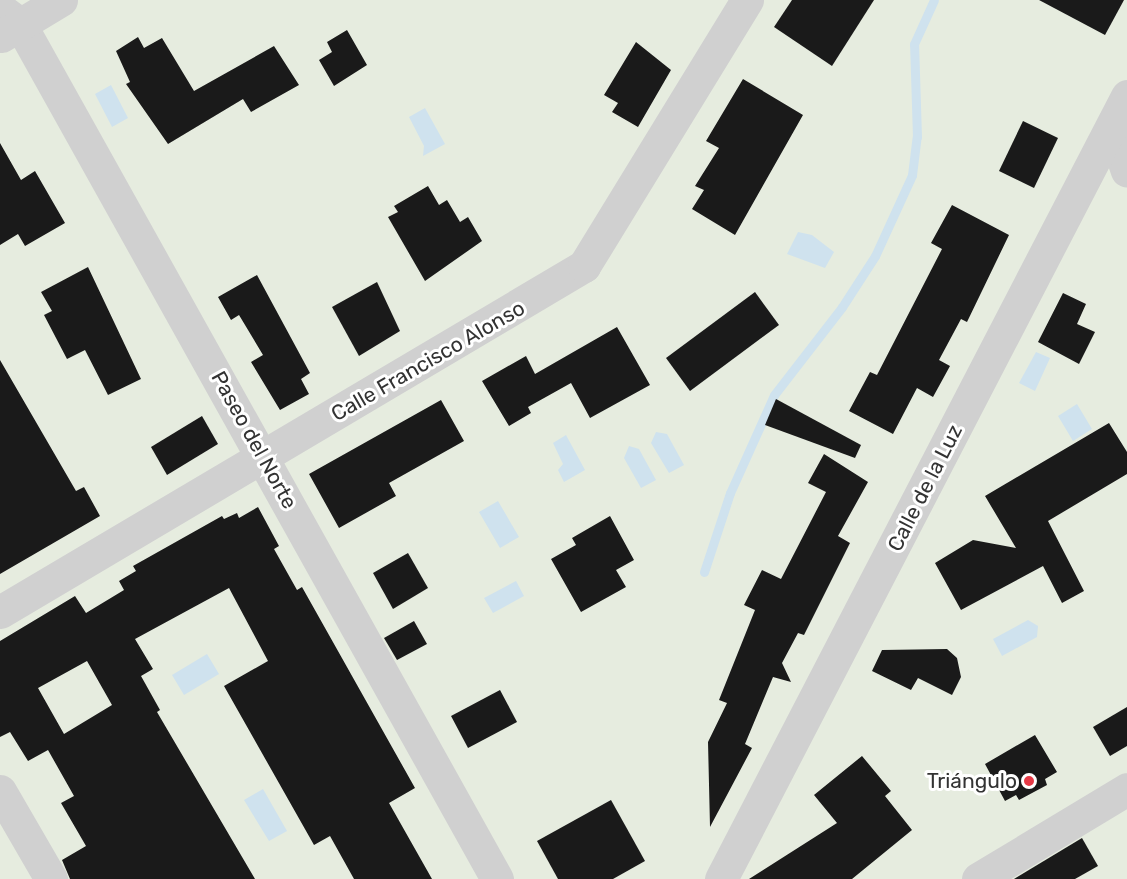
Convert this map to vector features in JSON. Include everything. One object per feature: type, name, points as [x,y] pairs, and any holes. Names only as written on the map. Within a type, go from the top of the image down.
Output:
[{"type":"street","points":[[7,23],[61,0]]},
{"type":"street","name":"Calle Francisco Alonso","points":[[0,612],[584,266],[747,0]]},
{"type":"street","name":"Paseo del Norte","points":[[7,23],[264,457],[497,879]]},
{"type":"street","name":"Calle de la Luz","points":[[721,879],[1113,127],[1127,96]]},
{"type":"street","points":[[1113,127],[1127,171]]},
{"type":"street","points":[[978,879],[1127,789]]},
{"type":"street","points":[[0,791],[51,879]]},
{"type":"shaded area","points":[[0,0],[1127,0],[1127,879],[0,879]]},
{"type":"water","points":[[111,85],[128,118],[112,127],[95,94]]},
{"type":"water","points":[[425,108],[445,144],[423,156],[424,146],[409,117]]},
{"type":"water","points":[[798,232],[812,235],[834,252],[825,268],[787,254]]},
{"type":"water","points":[[1036,352],[1050,358],[1035,391],[1019,383]]},
{"type":"water","points":[[1077,404],[1092,429],[1073,441],[1058,416]]},
{"type":"water","points":[[656,432],[667,434],[684,465],[669,473],[651,443]]},
{"type":"water","points":[[566,435],[585,470],[564,482],[558,470],[563,464],[553,443]]},
{"type":"water","points":[[629,446],[639,449],[656,480],[641,488],[624,458]]},
{"type":"water","points":[[498,501],[519,537],[500,548],[479,512]]},
{"type":"water","points":[[516,581],[524,596],[493,613],[484,598]]},
{"type":"water","points":[[1028,620],[1038,626],[1037,637],[1002,656],[993,639]]},
{"type":"water","points":[[207,654],[219,674],[184,695],[172,675]]},
{"type":"water","points":[[263,789],[287,831],[269,841],[244,800]]},
{"type":"building","points":[[792,0],[874,0],[832,66],[774,27]]},
{"type":"building","points":[[1039,0],[1124,0],[1105,35]]},
{"type":"building","points":[[347,30],[367,65],[334,86],[319,60],[332,52],[327,42]]},
{"type":"building","points":[[138,37],[144,48],[162,38],[194,91],[274,46],[299,85],[251,112],[243,99],[168,144],[126,84],[130,82],[116,51]]},
{"type":"building","points":[[636,42],[671,70],[638,127],[612,112],[618,103],[604,95]]},
{"type":"building","points":[[743,79],[803,115],[735,235],[692,209],[704,190],[695,186],[719,148],[706,141]]},
{"type":"building","points":[[1023,121],[1058,138],[1034,188],[999,171]]},
{"type":"building","points":[[0,143],[21,180],[35,171],[65,223],[25,246],[18,234],[0,245]]},
{"type":"building","points":[[428,186],[439,205],[447,200],[460,222],[468,217],[482,241],[425,281],[388,217],[398,212],[394,206]]},
{"type":"building","points":[[952,205],[1009,235],[967,322],[961,319],[939,360],[950,366],[933,397],[917,388],[893,434],[849,411],[870,372],[877,375],[942,249],[931,243]]},
{"type":"building","points":[[88,267],[141,379],[108,395],[85,350],[67,359],[44,315],[52,311],[41,292]]},
{"type":"building","points":[[257,275],[310,373],[301,379],[309,394],[280,410],[251,362],[263,355],[239,315],[231,320],[218,297]]},
{"type":"building","points":[[377,282],[400,331],[359,356],[332,307]]},
{"type":"building","points":[[755,292],[779,325],[690,391],[666,358]]},
{"type":"building","points":[[1063,293],[1086,304],[1077,324],[1095,332],[1079,364],[1038,342]]},
{"type":"building","points":[[617,327],[650,385],[590,418],[571,383],[528,407],[531,413],[509,426],[482,381],[526,356],[535,374]]},
{"type":"building","points":[[0,360],[76,491],[84,487],[100,516],[0,574]]},
{"type":"building","points":[[776,399],[861,445],[855,458],[765,425]]},
{"type":"building","points":[[441,400],[464,441],[389,483],[396,496],[339,528],[309,474]]},
{"type":"building","points":[[202,416],[218,444],[167,475],[151,447]]},
{"type":"building","points":[[1109,423],[1127,452],[1127,474],[1048,521],[1084,591],[1062,603],[1043,566],[961,610],[935,563],[973,540],[1016,548],[985,496]]},
{"type":"building","points":[[824,454],[868,482],[838,536],[850,543],[804,635],[798,633],[782,663],[791,682],[773,677],[745,744],[752,748],[710,827],[708,742],[727,703],[719,700],[755,610],[744,605],[762,570],[781,579],[826,492],[808,483]]},
{"type":"building","points":[[258,507],[279,546],[274,549],[297,590],[302,587],[415,788],[389,803],[432,879],[354,879],[330,836],[314,845],[224,686],[268,661],[229,588],[135,639],[153,669],[141,676],[160,710],[157,712],[255,879],[70,879],[62,860],[86,846],[61,803],[74,796],[48,750],[28,761],[10,732],[0,737],[0,641],[75,596],[86,613],[124,590],[119,581],[136,571],[133,566],[222,516],[224,519],[237,513],[239,518]],"holes":[[[87,661],[112,705],[64,734],[38,688]]]},
{"type":"building","points":[[610,516],[634,560],[616,570],[626,587],[581,612],[551,559],[576,545],[572,538]]},
{"type":"building","points":[[408,553],[428,588],[393,609],[373,573]]},
{"type":"building","points":[[414,621],[427,644],[397,660],[384,638]]},
{"type":"building","points":[[947,649],[957,658],[961,677],[952,695],[918,678],[911,690],[872,671],[882,650]]},
{"type":"building","points":[[500,690],[517,722],[468,748],[451,716]]},
{"type":"building","points":[[1127,707],[1127,746],[1110,756],[1093,727]]},
{"type":"building","points":[[1035,735],[1057,772],[1045,779],[1047,785],[1019,800],[1016,795],[1005,801],[985,764]]},
{"type":"building","points":[[862,756],[891,791],[885,796],[912,830],[852,879],[749,879],[837,823],[814,795]]},
{"type":"building","points":[[611,800],[645,861],[613,879],[558,879],[537,841]]},
{"type":"building","points":[[1082,838],[1098,866],[1075,879],[1014,879]]},
{"type":"waterway","points":[[704,572],[730,493],[774,395],[842,307],[875,256],[912,175],[917,137],[914,44],[934,0]]},
{"type":"place","name":"Triángulo","points":[[1029,781]]}]
